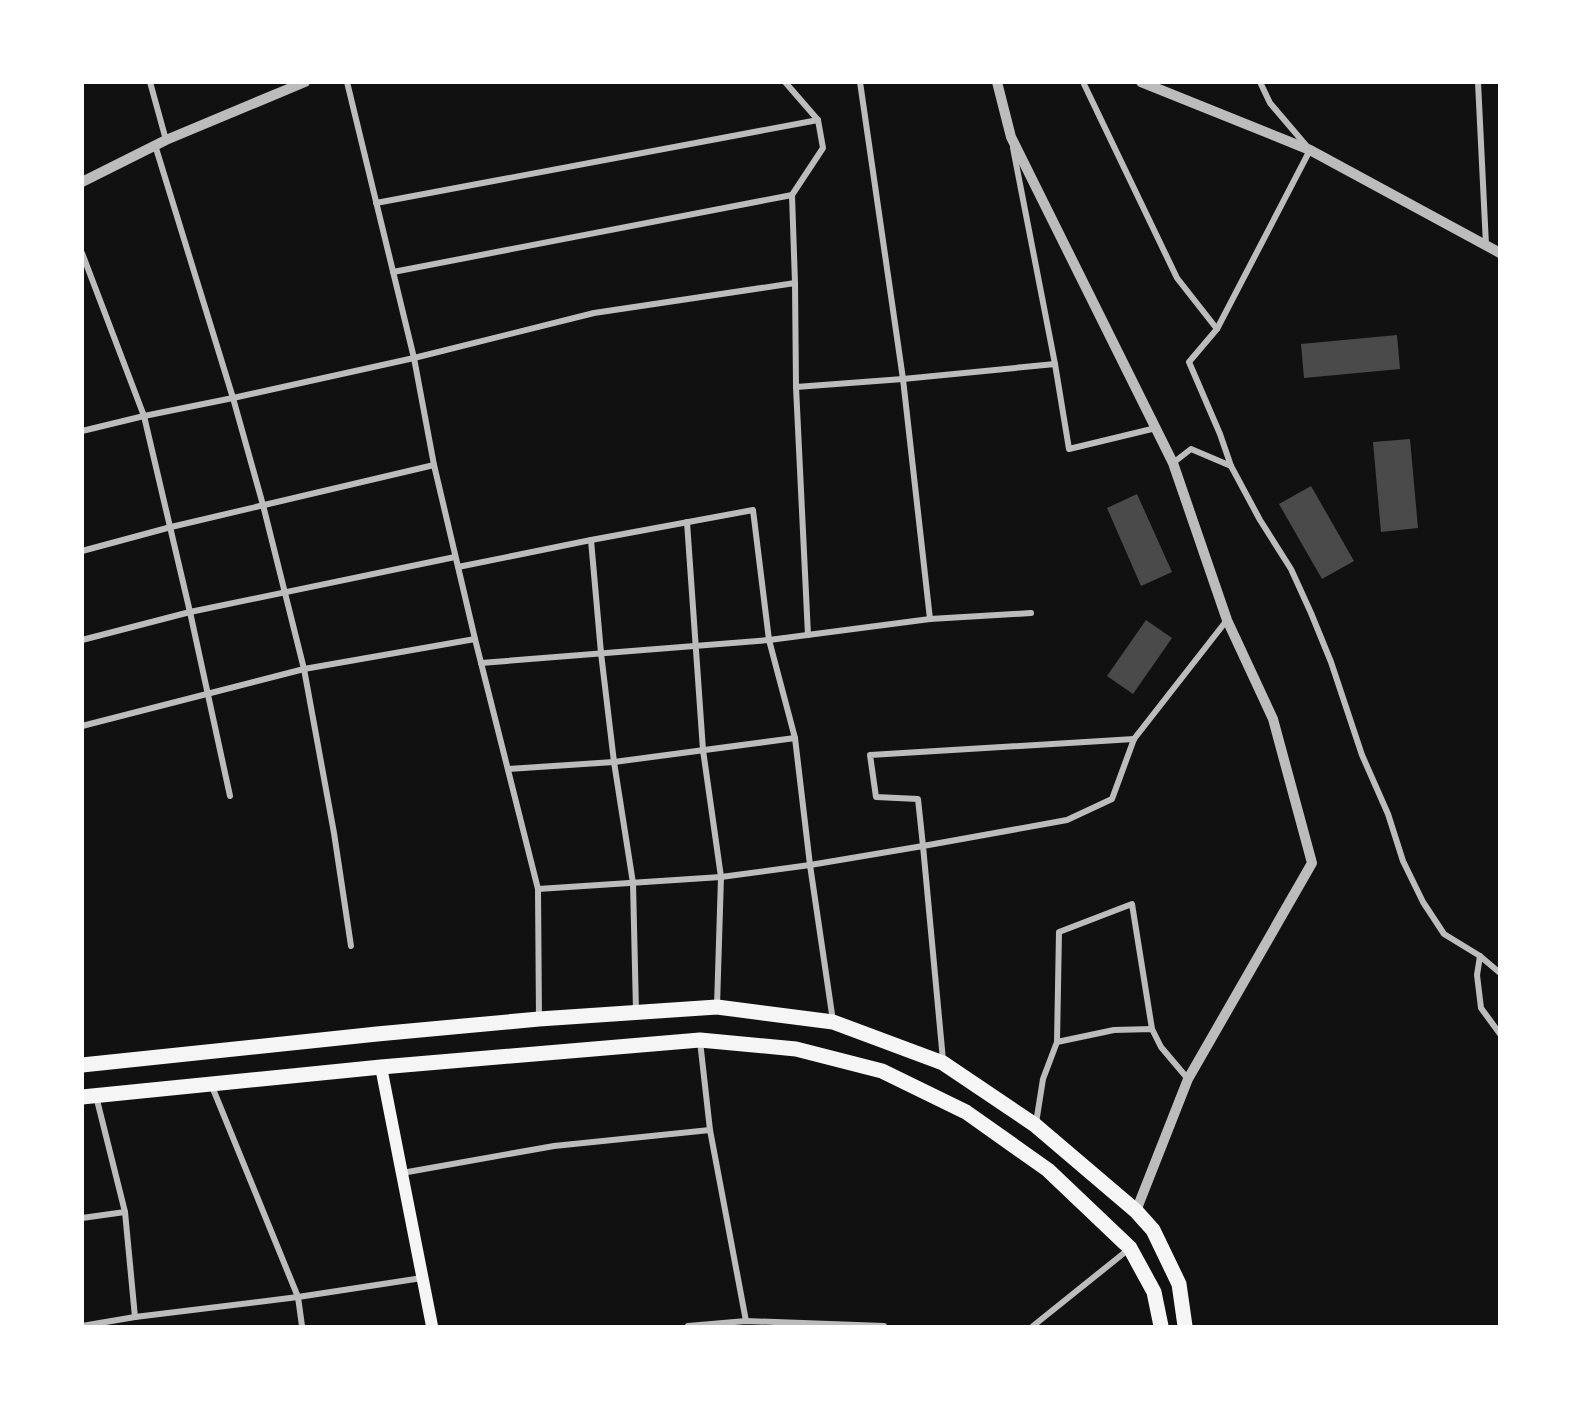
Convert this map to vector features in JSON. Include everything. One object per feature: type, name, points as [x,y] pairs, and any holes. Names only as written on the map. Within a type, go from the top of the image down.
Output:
[{"type":"main road","points":[[82,1065],[539,1019],[717,1007],[833,1022],[943,1063],[1035,1125],[1136,1211],[1153,1230],[1179,1284],[1185,1326]]},
{"type":"main road","points":[[89,1096],[381,1067],[700,1041],[796,1049],[882,1071],[966,1112],[1048,1170],[1130,1248],[1154,1292],[1161,1326]]},
{"type":"main road","points":[[381,1067],[432,1326]]},
{"type":"street","points":[[150,82],[166,140]]},
{"type":"street","points":[[82,182],[166,140],[305,82]]},
{"type":"street","points":[[347,82],[414,358],[434,465],[475,639],[538,889],[539,1019]]},
{"type":"street","points":[[785,82],[818,120],[823,148],[792,195],[796,387],[808,635]]},
{"type":"street","points":[[860,82],[903,379],[930,619]]},
{"type":"street","points":[[998,82],[1011,137],[1055,364],[1069,449],[1156,428]]},
{"type":"street","points":[[1083,82],[1177,278],[1217,329]]},
{"type":"street","points":[[1141,82],[1310,150],[1500,253]]},
{"type":"street","points":[[1260,82],[1270,103],[1310,150]]},
{"type":"street","points":[[1478,82],[1486,245]]},
{"type":"street","points":[[376,203],[818,120]]},
{"type":"street","points":[[1011,137],[1173,463],[1227,620],[1273,719],[1312,863],[1188,1079],[1136,1211]]},
{"type":"street","points":[[155,145],[233,398],[263,505],[304,669],[334,833],[351,946]]},
{"type":"street","points":[[1310,150],[1217,329],[1189,362],[1231,466],[1260,520],[1291,569],[1311,613],[1331,662],[1362,755],[1388,814],[1404,861],[1423,902],[1444,934],[1480,956],[1500,973]]},
{"type":"street","points":[[393,272],[792,195]]},
{"type":"street","points":[[82,253],[144,416],[209,692],[230,796]]},
{"type":"street","points":[[82,431],[414,358],[594,313],[795,284]]},
{"type":"street","points":[[796,387],[1055,364]]},
{"type":"street","points":[[1173,463],[1191,449],[1231,466]]},
{"type":"street","points":[[82,551],[171,527],[434,465]]},
{"type":"street","points":[[458,567],[753,510],[769,640],[795,738],[810,865],[833,1022]]},
{"type":"street","points":[[687,522],[703,750],[721,877],[717,1007]]},
{"type":"street","points":[[591,540],[614,762],[633,883],[636,1013]]},
{"type":"street","points":[[82,640],[190,612],[456,556]]},
{"type":"street","points":[[481,663],[769,640],[930,619],[1031,613]]},
{"type":"street","points":[[538,889],[721,877],[810,865],[1067,820],[1112,799],[1134,739],[1227,620]]},
{"type":"street","points":[[82,726],[304,669],[475,639]]},
{"type":"street","points":[[508,769],[614,762],[795,738]]},
{"type":"street","points":[[943,1063],[918,799],[876,797],[870,755],[1134,739]]},
{"type":"street","points":[[1035,1125],[1043,1079],[1057,1042],[1059,932],[1132,904],[1152,1029],[1161,1047],[1188,1079]]},
{"type":"street","points":[[1480,956],[1477,975],[1481,1008],[1500,1034]]},
{"type":"street","points":[[1057,1042],[1114,1030],[1152,1029]]},
{"type":"street","points":[[700,1041],[710,1130],[746,1321]]},
{"type":"street","points":[[211,1084],[298,1298],[302,1326]]},
{"type":"street","points":[[89,1096],[125,1212],[135,1317]]},
{"type":"street","points":[[402,1173],[554,1146],[710,1130]]},
{"type":"street","points":[[82,1218],[125,1212]]},
{"type":"street","points":[[1033,1326],[1130,1248]]},
{"type":"street","points":[[82,1326],[135,1317],[298,1298],[422,1278]]},
{"type":"street","points":[[688,1326],[746,1321],[884,1326]]},
{"type":"building","points":[[1397,335],[1400,369],[1304,378],[1301,344]]},
{"type":"building","points":[[1410,439],[1418,528],[1381,532],[1373,442]]},
{"type":"building","points":[[1311,486],[1354,561],[1322,579],[1279,504]]},
{"type":"building","points":[[1137,494],[1172,572],[1141,586],[1107,508]]},
{"type":"building","points":[[1146,620],[1172,638],[1133,694],[1107,676]]}]
